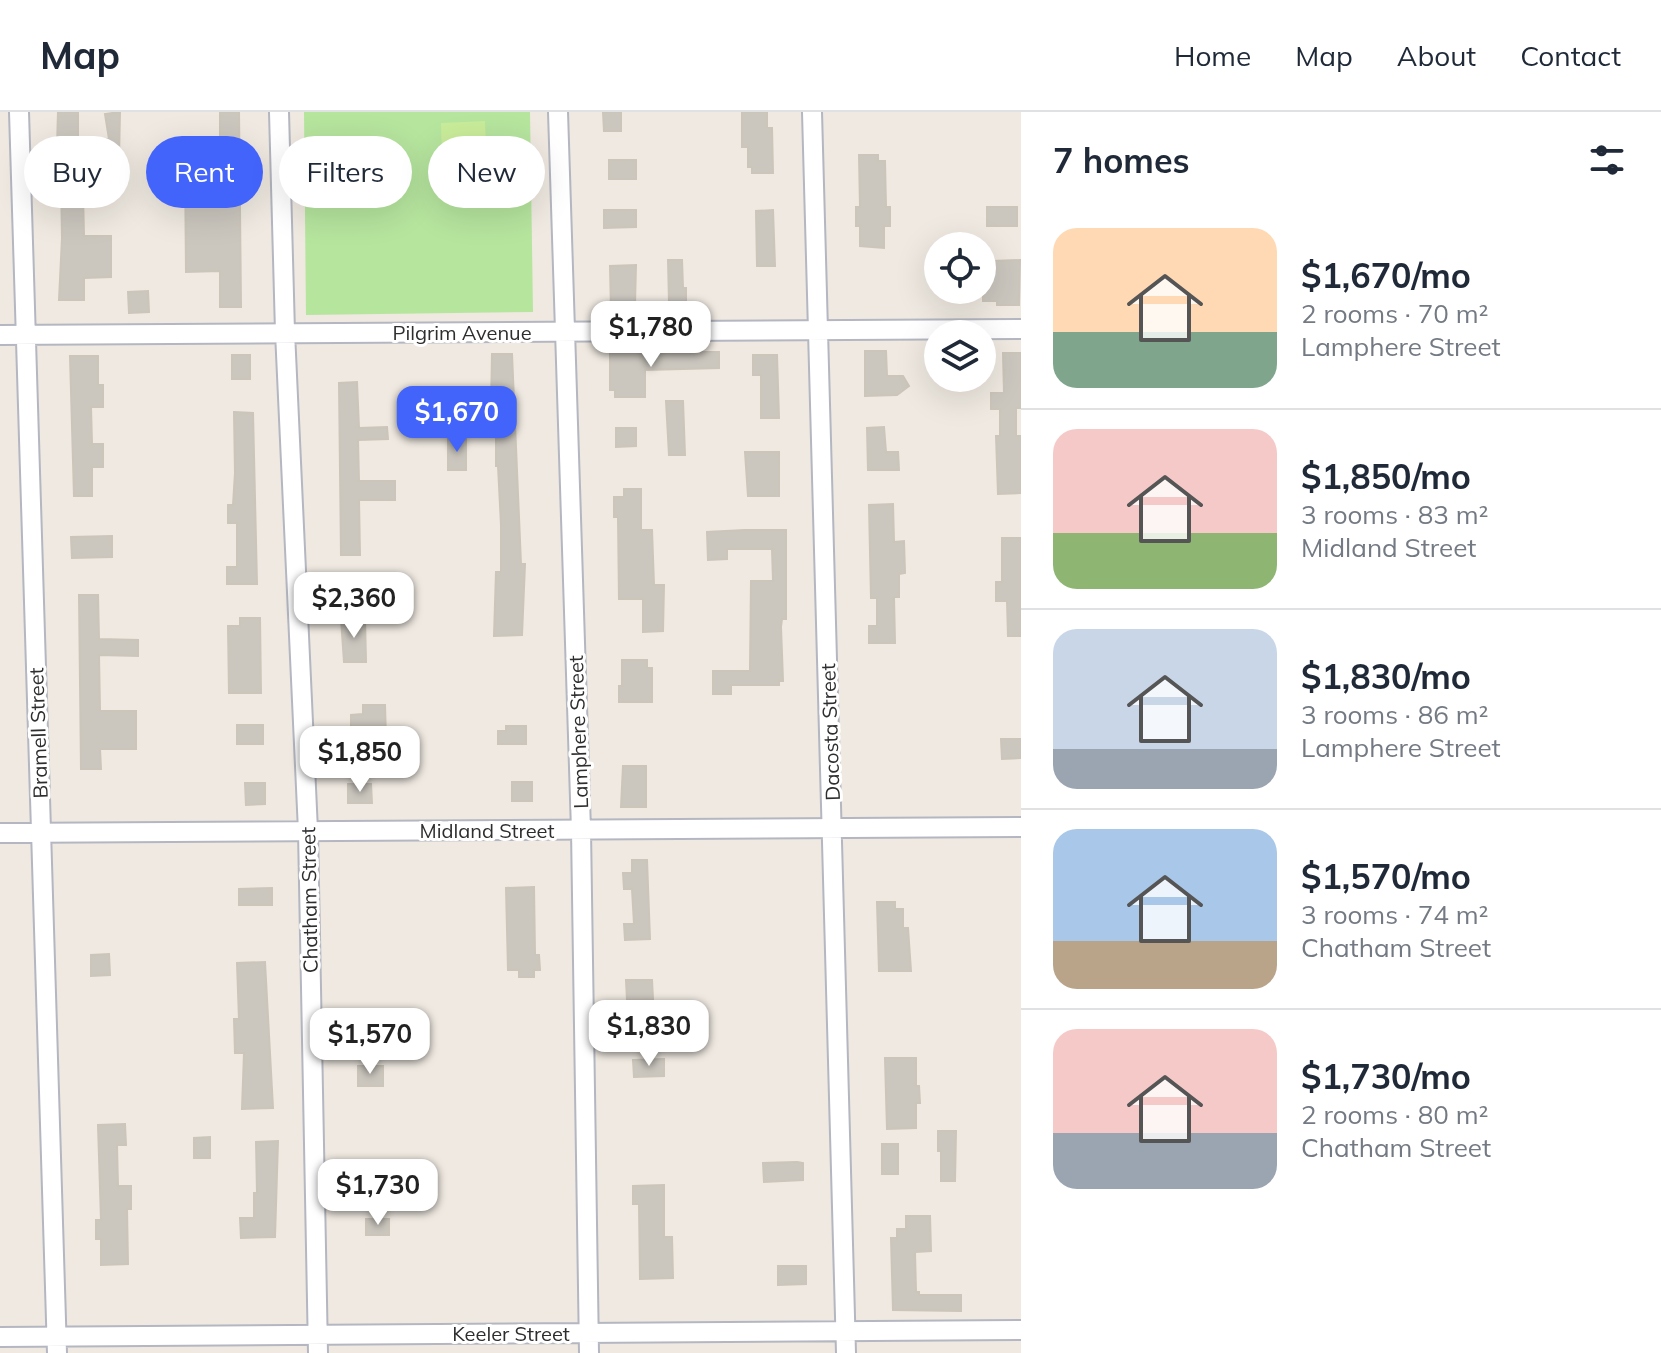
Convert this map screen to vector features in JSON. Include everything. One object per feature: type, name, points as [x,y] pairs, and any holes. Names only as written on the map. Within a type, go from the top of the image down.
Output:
[{"type":"street","name":"Bramell Street","points":[[19,112],[57,1344]]},
{"type":"street","name":"Chatham Street","points":[[279,112],[285,332],[308,831],[318,1344]]},
{"type":"street","name":"Lamphere Street","points":[[558,112],[581,830],[589,1353]]},
{"type":"street","name":"Dacosta Street","points":[[812,112],[846,1353]]},
{"type":"street","name":"Pilgrim Avenue","points":[[0,335],[1021,329]]},
{"type":"street","name":"Midland Street","points":[[0,833],[1021,827]]},
{"type":"street","name":"Keeler Street","points":[[0,1337],[57,1344],[318,1344],[589,1332],[1021,1330]]},
{"type":"green space","points":[[304,112],[530,112],[530,136],[428,136],[428,208],[531,208],[533,312],[306,315],[305,208],[412,208],[412,136],[304,136]]},
{"type":"green space","points":[[485,121],[486,136],[441,136],[441,123]]},
{"type":"building","points":[[58,112],[78,112],[78,136],[57,136]]},
{"type":"building","points":[[120,112],[119,136],[109,136],[105,114]]},
{"type":"building","points":[[220,112],[239,112],[239,136],[220,136]]},
{"type":"building","points":[[603,112],[621,112],[621,131],[604,131]]},
{"type":"building","points":[[742,112],[767,112],[767,128],[772,128],[773,173],[752,173],[752,167],[748,167],[748,147],[742,147]]},
{"type":"building","points":[[859,155],[878,155],[878,161],[885,161],[886,207],[890,207],[890,226],[884,226],[884,248],[860,246],[860,226],[856,226],[856,207],[860,207]]},
{"type":"building","points":[[609,160],[636,160],[636,179],[609,179]]},
{"type":"building","points":[[987,207],[1017,207],[1017,226],[987,226]]},
{"type":"building","points":[[61,208],[83,208],[84,236],[111,236],[111,277],[84,278],[84,300],[59,300]]},
{"type":"building","points":[[185,208],[240,208],[241,307],[220,307],[220,271],[186,272]]},
{"type":"building","points":[[604,210],[636,210],[636,227],[604,228]]},
{"type":"building","points":[[773,210],[775,266],[757,266],[756,211]]},
{"type":"building","points":[[668,260],[682,260],[686,302],[669,302]]},
{"type":"building","points":[[1020,260],[1019,305],[997,305],[996,261]]},
{"type":"building","points":[[636,265],[635,304],[630,304],[630,310],[611,310],[610,266]]},
{"type":"building","points":[[148,291],[149,312],[129,313],[128,292]]},
{"type":"building","points":[[865,351],[886,351],[887,376],[903,376],[909,386],[897,395],[865,396]]},
{"type":"building","points":[[719,352],[719,368],[645,370],[645,397],[615,397],[615,390],[610,390],[610,353]]},
{"type":"building","points":[[1003,353],[1021,353],[1021,408],[1016,408],[1016,436],[1021,436],[1021,493],[998,494],[996,436],[1000,436],[1000,409],[991,409],[991,393],[1004,393]]},
{"type":"building","points":[[492,354],[512,354],[521,564],[525,564],[522,635],[494,636],[496,572],[501,572],[501,525],[496,466],[496,407],[491,408]]},
{"type":"building","points":[[232,355],[250,355],[250,379],[232,379]]},
{"type":"building","points":[[753,355],[777,355],[779,418],[761,418],[761,375],[753,375]]},
{"type":"building","points":[[70,356],[98,356],[98,385],[103,385],[103,407],[91,407],[92,444],[103,444],[103,467],[92,467],[92,496],[74,496]]},
{"type":"building","points":[[357,382],[359,428],[387,427],[388,439],[358,440],[359,481],[395,481],[395,500],[359,500],[360,555],[341,555],[339,383]]},
{"type":"building","points":[[666,401],[683,401],[685,455],[669,455]]},
{"type":"building","points":[[234,412],[253,413],[257,584],[227,584],[227,567],[237,567],[237,523],[228,523],[228,505],[233,505],[235,473]]},
{"type":"building","points":[[884,427],[886,452],[898,452],[899,470],[868,470],[867,428]]},
{"type":"building","points":[[616,428],[636,428],[636,446],[616,447]]},
{"type":"building","points":[[448,439],[466,439],[466,470],[448,470]]},
{"type":"building","points":[[745,452],[779,452],[779,496],[748,496]]},
{"type":"building","points":[[624,489],[641,489],[641,530],[652,530],[654,585],[664,585],[663,631],[643,632],[643,599],[619,599],[618,517],[614,517],[614,497],[624,497]]},
{"type":"building","points":[[893,504],[894,542],[904,541],[905,573],[899,574],[899,597],[894,597],[895,643],[869,643],[869,626],[877,626],[877,598],[871,598],[869,505]]},
{"type":"building","points":[[786,530],[786,619],[782,619],[781,627],[783,681],[779,681],[779,685],[731,685],[731,694],[713,694],[713,671],[750,671],[751,581],[773,581],[772,549],[727,549],[727,559],[708,560],[707,532]]},
{"type":"building","points":[[112,536],[112,557],[72,558],[71,537]]},
{"type":"building","points":[[1002,538],[1021,538],[1021,636],[1008,636],[1007,601],[996,601],[996,582],[1002,582]]},
{"type":"building","points":[[79,595],[98,595],[99,639],[138,640],[138,656],[99,655],[100,711],[136,711],[136,749],[100,749],[101,769],[81,769]]},
{"type":"building","points":[[240,618],[260,618],[261,693],[229,693],[228,626],[240,626]]},
{"type":"building","points":[[341,619],[365,619],[366,662],[344,662]]},
{"type":"building","points":[[622,660],[647,660],[647,668],[652,668],[652,702],[619,702]]},
{"type":"building","points":[[363,705],[385,705],[386,738],[351,738],[351,715],[363,714]]},
{"type":"building","points":[[237,725],[263,725],[263,744],[237,744]]},
{"type":"building","points":[[506,726],[526,726],[526,744],[498,744],[498,731],[506,731]]},
{"type":"building","points":[[1001,739],[1021,739],[1021,758],[1002,759]]},
{"type":"building","points":[[623,766],[646,766],[646,807],[621,807]]},
{"type":"building","points":[[512,782],[532,782],[532,801],[512,801]]},
{"type":"building","points":[[245,783],[265,783],[265,804],[246,805]]},
{"type":"building","points":[[348,784],[371,784],[372,803],[348,803]]},
{"type":"building","points":[[632,860],[647,860],[650,939],[625,940],[624,924],[634,924],[632,889],[624,889],[623,873],[632,873]]},
{"type":"building","points":[[534,887],[535,955],[539,955],[540,970],[534,970],[534,977],[519,977],[519,970],[508,970],[506,888]]},
{"type":"building","points":[[272,888],[272,905],[239,905],[239,889]]},
{"type":"building","points":[[877,902],[895,902],[895,909],[903,909],[903,928],[908,928],[911,971],[879,971]]},
{"type":"building","points":[[109,954],[110,975],[91,976],[91,955]]},
{"type":"building","points":[[265,962],[273,1108],[242,1109],[244,1053],[235,1053],[234,1019],[239,1019],[237,963]]},
{"type":"building","points":[[626,980],[652,980],[653,999],[627,1000]]},
{"type":"building","points":[[885,1058],[916,1058],[916,1086],[919,1086],[920,1103],[916,1103],[916,1128],[887,1129]]},
{"type":"building","points":[[664,1059],[664,1076],[634,1077],[633,1060]]},
{"type":"building","points":[[358,1066],[383,1066],[383,1086],[358,1086]]},
{"type":"building","points":[[125,1124],[126,1145],[117,1145],[118,1186],[131,1186],[131,1209],[127,1209],[128,1264],[101,1265],[101,1239],[96,1239],[96,1220],[101,1220],[98,1125]]},
{"type":"building","points":[[938,1131],[956,1131],[955,1181],[941,1181]]},
{"type":"building","points":[[210,1137],[210,1158],[194,1158],[194,1138]]},
{"type":"building","points":[[278,1141],[275,1237],[241,1238],[240,1218],[254,1218],[256,1142]]},
{"type":"building","points":[[882,1144],[898,1144],[898,1174],[882,1174]]},
{"type":"building","points":[[763,1163],[803,1163],[803,1180],[764,1182]]},
{"type":"building","points":[[664,1185],[664,1237],[672,1237],[673,1278],[640,1279],[639,1204],[633,1204],[633,1186]]},
{"type":"building","points":[[906,1216],[930,1216],[931,1251],[915,1252],[916,1292],[919,1295],[961,1295],[961,1311],[893,1310],[891,1238],[897,1238],[897,1229],[906,1229]]},
{"type":"building","points":[[366,1219],[389,1219],[389,1235],[366,1235]]},
{"type":"building","points":[[778,1266],[806,1266],[806,1284],[778,1285]]}]
